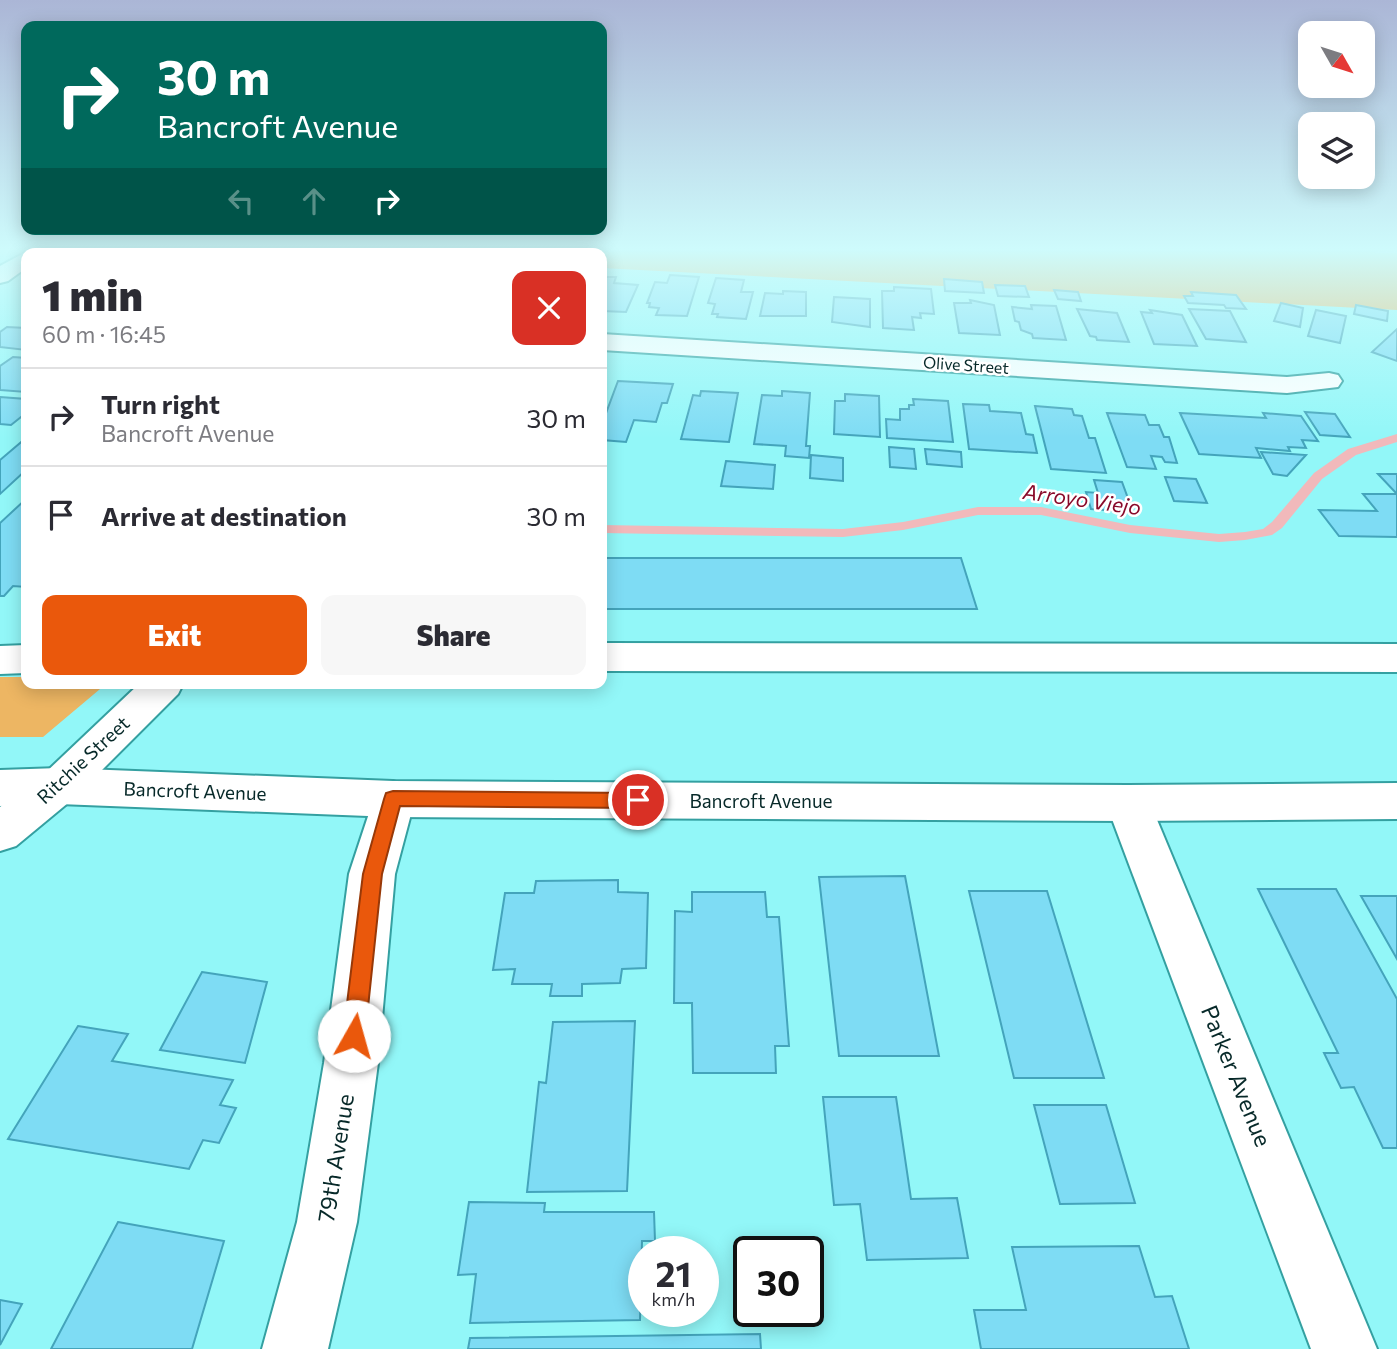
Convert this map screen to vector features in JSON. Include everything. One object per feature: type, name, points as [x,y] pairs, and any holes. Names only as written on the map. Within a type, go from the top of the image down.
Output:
[{"type":"street","name":"Olive Street","points":[[607,342],[1287,385],[1329,381]]},
{"type":"street","points":[[607,657],[1397,658]]},
{"type":"street","points":[[0,660],[21,659]]},
{"type":"street","name":"Ritchie Street","points":[[0,832],[59,786],[159,689]]},
{"type":"street","name":"Bancroft Avenue","points":[[0,788],[59,786],[393,799],[1128,803],[1397,801]]},
{"type":"street","name":"79th Avenue","points":[[295,1349],[327,1222],[351,1063],[372,874],[393,799]]},
{"type":"street","name":"Parker Avenue","points":[[1128,803],[1344,1349]]},
{"type":"shaded area","points":[[0,677],[21,677],[21,689],[100,689],[43,737],[0,737]]},
{"type":"building","points":[[657,313],[688,313],[687,316],[656,315]]},
{"type":"building","points":[[748,313],[746,319],[717,317],[718,314],[712,314]]},
{"type":"building","points":[[761,313],[806,313],[806,316],[760,316]]},
{"type":"building","points":[[833,313],[870,313],[870,327],[832,322]]},
{"type":"building","points":[[883,313],[934,313],[920,313],[921,318],[912,317],[914,330],[883,328]]},
{"type":"building","points":[[956,313],[996,313],[1000,335],[959,333]]},
{"type":"building","points":[[1013,313],[1058,313],[1066,340],[1033,338],[1032,334],[1021,330],[1019,322],[1015,321]]},
{"type":"building","points":[[1079,313],[1117,313],[1129,342],[1097,340],[1096,337],[1090,336]]},
{"type":"building","points":[[1141,313],[1182,315],[1197,346],[1154,344]]},
{"type":"building","points":[[1191,313],[1231,313],[1246,342],[1206,339]]},
{"type":"building","points":[[1277,313],[1302,313],[1300,327],[1274,321]]},
{"type":"building","points":[[1315,313],[1346,316],[1340,343],[1308,336]]},
{"type":"building","points":[[1354,313],[1388,313],[1387,321]]},
{"type":"building","points":[[7,327],[21,328],[21,349],[0,347],[0,332]]},
{"type":"building","points":[[1397,329],[1397,361],[1372,352]]},
{"type":"building","points":[[13,357],[21,358],[21,392],[0,390],[0,366]]},
{"type":"building","points":[[618,381],[673,384],[667,403],[662,403],[656,422],[634,420],[626,442],[607,440],[607,411]]},
{"type":"building","points":[[701,391],[738,393],[729,442],[681,439],[693,395],[700,396]]},
{"type":"building","points":[[782,391],[810,393],[806,446],[810,446],[809,458],[785,456],[786,446],[754,444],[762,395],[782,396]]},
{"type":"building","points":[[845,394],[879,396],[880,437],[834,434],[835,401],[845,401]]},
{"type":"building","points":[[0,397],[21,399],[21,417],[11,425],[0,424]]},
{"type":"building","points":[[913,399],[948,401],[953,442],[887,438],[886,419],[900,420],[900,409],[909,409],[909,405],[914,405]]},
{"type":"building","points":[[963,404],[989,405],[990,411],[1021,413],[1026,434],[1033,435],[1037,453],[969,449]]},
{"type":"building","points":[[1035,406],[1072,409],[1074,415],[1082,416],[1089,438],[1095,438],[1106,473],[1051,469]]},
{"type":"building","points":[[1305,412],[1335,414],[1350,437],[1320,435]]},
{"type":"building","points":[[1107,413],[1145,415],[1149,425],[1159,425],[1164,437],[1169,437],[1177,463],[1165,462],[1162,457],[1151,456],[1156,469],[1127,467]]},
{"type":"building","points":[[1180,413],[1266,418],[1263,413],[1301,416],[1318,441],[1302,440],[1306,448],[1288,447],[1290,451],[1256,448],[1261,458],[1199,454]]},
{"type":"building","points":[[21,442],[21,475],[0,494],[0,460]]},
{"type":"building","points":[[889,447],[914,449],[916,469],[890,467]]},
{"type":"building","points":[[925,449],[961,452],[962,467],[927,464]]},
{"type":"building","points":[[1261,452],[1306,455],[1287,476],[1273,474]]},
{"type":"building","points":[[811,455],[843,458],[843,481],[810,478]]},
{"type":"building","points":[[726,461],[775,465],[773,489],[721,486]]},
{"type":"building","points":[[1378,474],[1397,474],[1397,494]]},
{"type":"building","points":[[1165,477],[1196,479],[1207,503],[1174,501]]},
{"type":"building","points":[[1094,480],[1122,482],[1133,512],[1091,509],[1086,492],[1098,493]]},
{"type":"building","points":[[1363,494],[1397,494],[1397,537],[1339,536],[1319,510],[1377,511]]},
{"type":"building","points":[[21,504],[21,587],[13,586],[4,596],[0,596],[0,523]]},
{"type":"building","points":[[607,558],[961,558],[977,609],[607,609]]},
{"type":"building","points":[[905,876],[939,1056],[839,1056],[819,877]]},
{"type":"building","points":[[618,880],[618,892],[648,893],[646,968],[622,969],[620,983],[582,984],[582,996],[550,996],[552,984],[512,984],[515,969],[493,970],[505,893],[534,893],[536,881]]},
{"type":"building","points":[[1258,889],[1336,889],[1397,999],[1397,1148],[1383,1148],[1354,1087],[1341,1088],[1324,1053],[1338,1053]]},
{"type":"building","points":[[969,891],[1047,891],[1104,1078],[1014,1078]]},
{"type":"building","points":[[692,892],[765,892],[767,917],[779,917],[789,1046],[775,1046],[776,1073],[693,1073],[692,1003],[674,1003],[675,911],[692,912]]},
{"type":"building","points":[[1361,896],[1397,896],[1397,959]]},
{"type":"building","points":[[202,972],[267,982],[245,1063],[160,1050]]},
{"type":"building","points":[[635,1021],[627,1191],[527,1192],[539,1082],[546,1083],[553,1022]]},
{"type":"building","points":[[78,1026],[128,1034],[112,1061],[233,1080],[220,1105],[236,1108],[219,1143],[203,1140],[189,1169],[8,1139]]},
{"type":"building","points":[[823,1097],[896,1097],[911,1199],[957,1198],[968,1258],[867,1260],[860,1204],[834,1205]]},
{"type":"building","points":[[1034,1105],[1106,1105],[1135,1203],[1060,1204]]},
{"type":"building","points":[[469,1202],[545,1203],[544,1212],[654,1212],[655,1236],[628,1236],[628,1320],[470,1323],[476,1274],[458,1275]]},
{"type":"building","points":[[118,1222],[224,1241],[192,1349],[51,1349]]},
{"type":"building","points":[[1139,1246],[1155,1297],[1172,1296],[1189,1349],[981,1349],[974,1310],[1026,1310],[1012,1247]]},
{"type":"building","points":[[0,1300],[22,1304],[0,1345]]},
{"type":"building","points":[[760,1334],[761,1349],[468,1349],[470,1338]]},
{"type":"waterway","name":"Arroyo Viejo","points":[[607,529],[843,533],[903,526],[978,511],[1041,511],[1130,529],[1219,538],[1245,536],[1267,532],[1277,525],[1318,476],[1352,452],[1397,438]]},
{"type":"route","points":[[354,1036],[372,874],[393,799],[638,800]]}]
